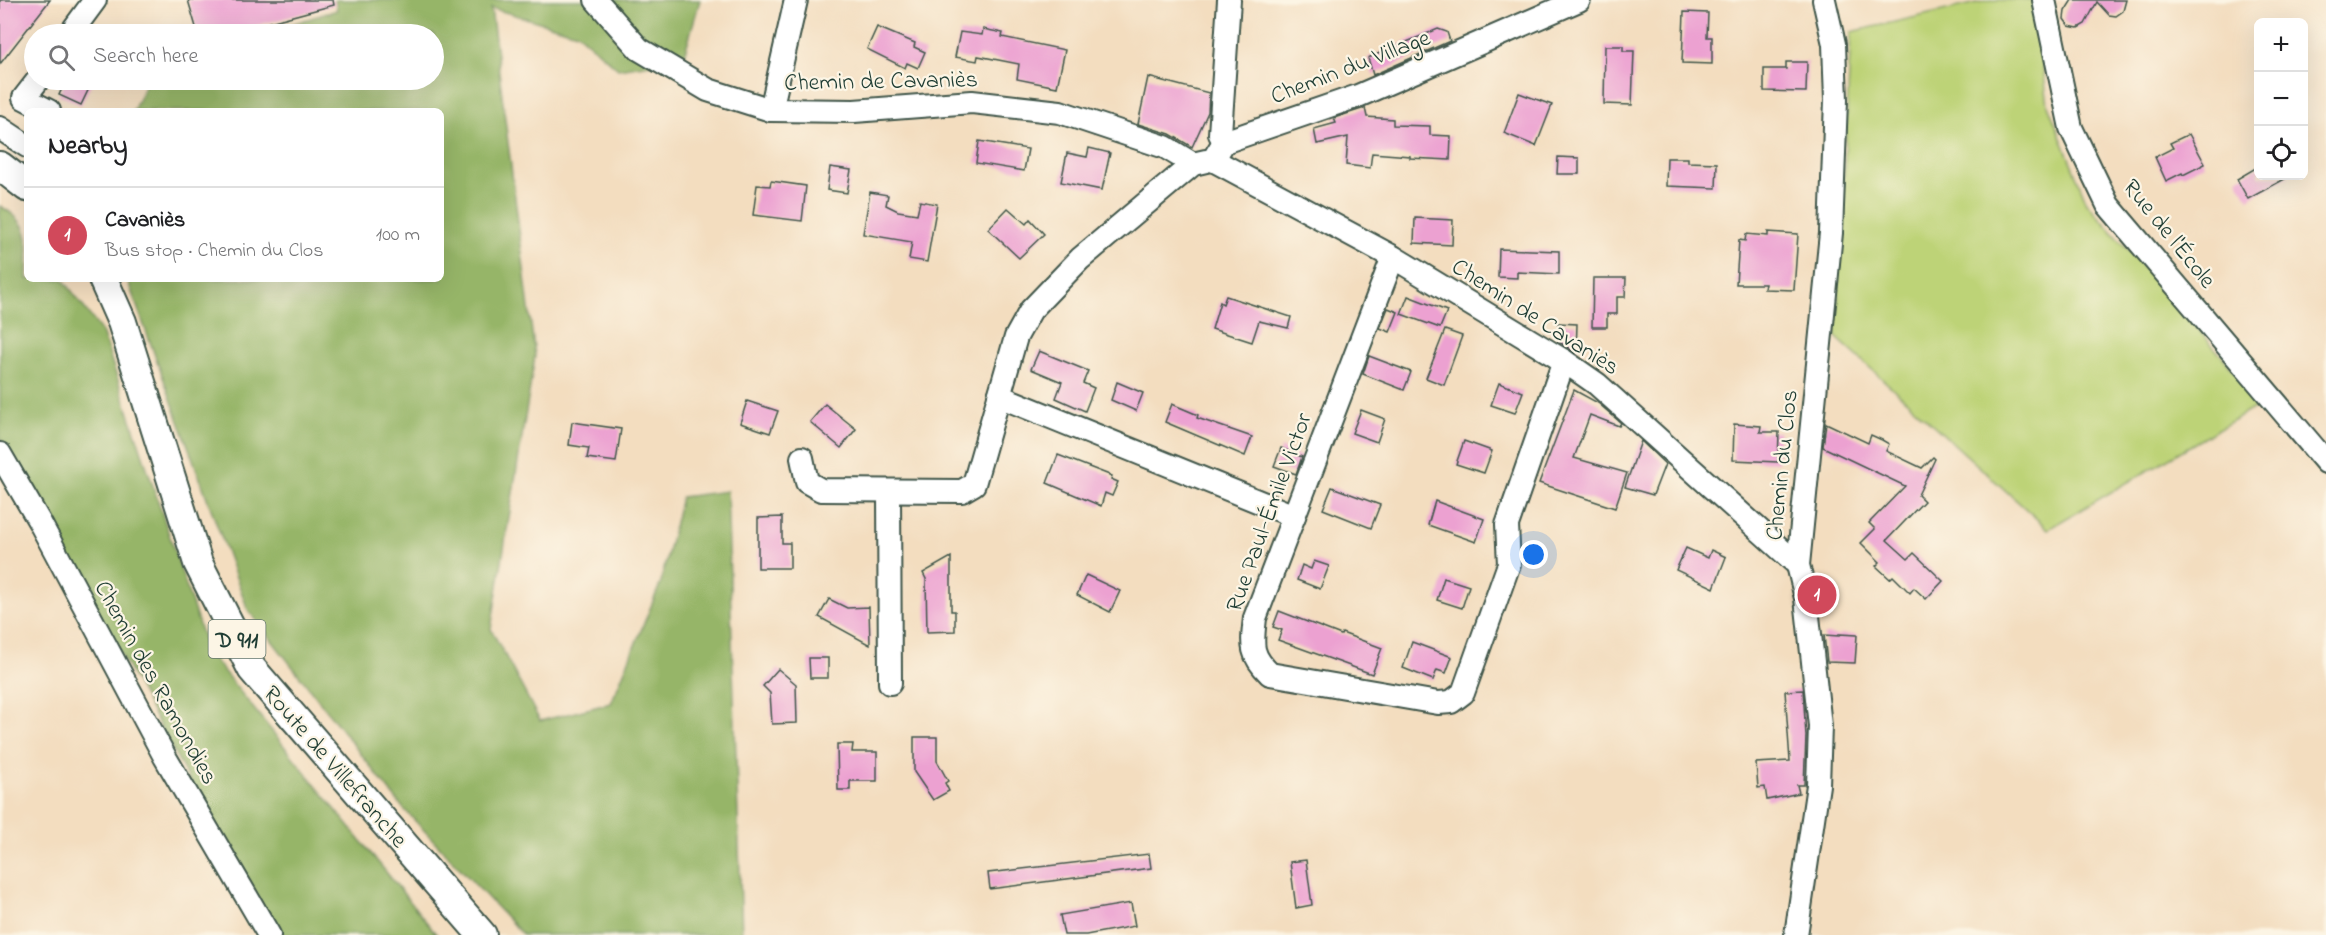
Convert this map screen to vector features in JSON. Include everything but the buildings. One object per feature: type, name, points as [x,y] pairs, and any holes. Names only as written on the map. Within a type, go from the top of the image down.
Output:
[{"type":"main road","points":[[0,166],[24,184]]},
{"type":"main road","name":"Route de Villefranche","points":[[105,282],[122,322],[198,563],[252,669],[482,935]]},
{"type":"street","points":[[77,24],[95,0]]},
{"type":"street","name":"Chemin de Cavaniès","points":[[596,0],[639,49],[708,90],[771,110],[854,111],[972,102],[1060,112],[1165,147],[1210,155],[1393,257],[1564,361],[1597,384],[1798,565]]},
{"type":"street","points":[[771,110],[796,0]]},
{"type":"street","points":[[802,458],[807,482],[821,490],[962,491],[974,484],[1016,337],[1031,310],[1080,260],[1210,155],[1220,134],[1229,0]]},
{"type":"street","name":"Chemin du Village","points":[[1210,155],[1358,96],[1579,0]]},
{"type":"street","name":"Chemin du Clos","points":[[1796,935],[1818,785],[1820,726],[1806,598],[1798,565],[1831,233],[1836,100],[1834,44],[1824,0]]},
{"type":"street","name":"Rue de l'École","points":[[2044,0],[2070,128],[2108,206],[2326,462]]},
{"type":"street","points":[[30,90],[24,98],[43,108]]},
{"type":"street","points":[[0,129],[24,144]]},
{"type":"street","name":"Rue Paul-Émile Victor","points":[[1393,257],[1255,618],[1252,643],[1257,662],[1270,674],[1438,703],[1451,702],[1463,693],[1509,564],[1507,525],[1564,361]]},
{"type":"street","points":[[999,396],[1294,516]]},
{"type":"street","name":"Chemin des Ramondies","points":[[0,454],[39,521],[165,757],[268,935]]},
{"type":"street","points":[[889,492],[890,683]]},
{"type":"green space","points":[[335,0],[700,0],[683,59],[618,69],[577,33],[491,8],[535,356],[491,629],[540,721],[611,703],[661,582],[681,497],[727,491],[742,935],[523,935],[403,808],[248,610],[128,282],[444,282],[444,108],[134,108],[143,90],[444,90],[444,24],[292,24],[337,10]]},
{"type":"green space","points":[[1990,0],[2034,0],[2048,105],[2087,203],[2263,403],[2048,529],[1836,337],[1851,32]]},
{"type":"green space","points":[[0,206],[19,220],[24,228],[24,282],[65,282],[102,332],[208,652],[437,935],[273,935],[32,490],[0,438]]},
{"type":"place","name":"Cavaniès","points":[[1817,595]]}]
